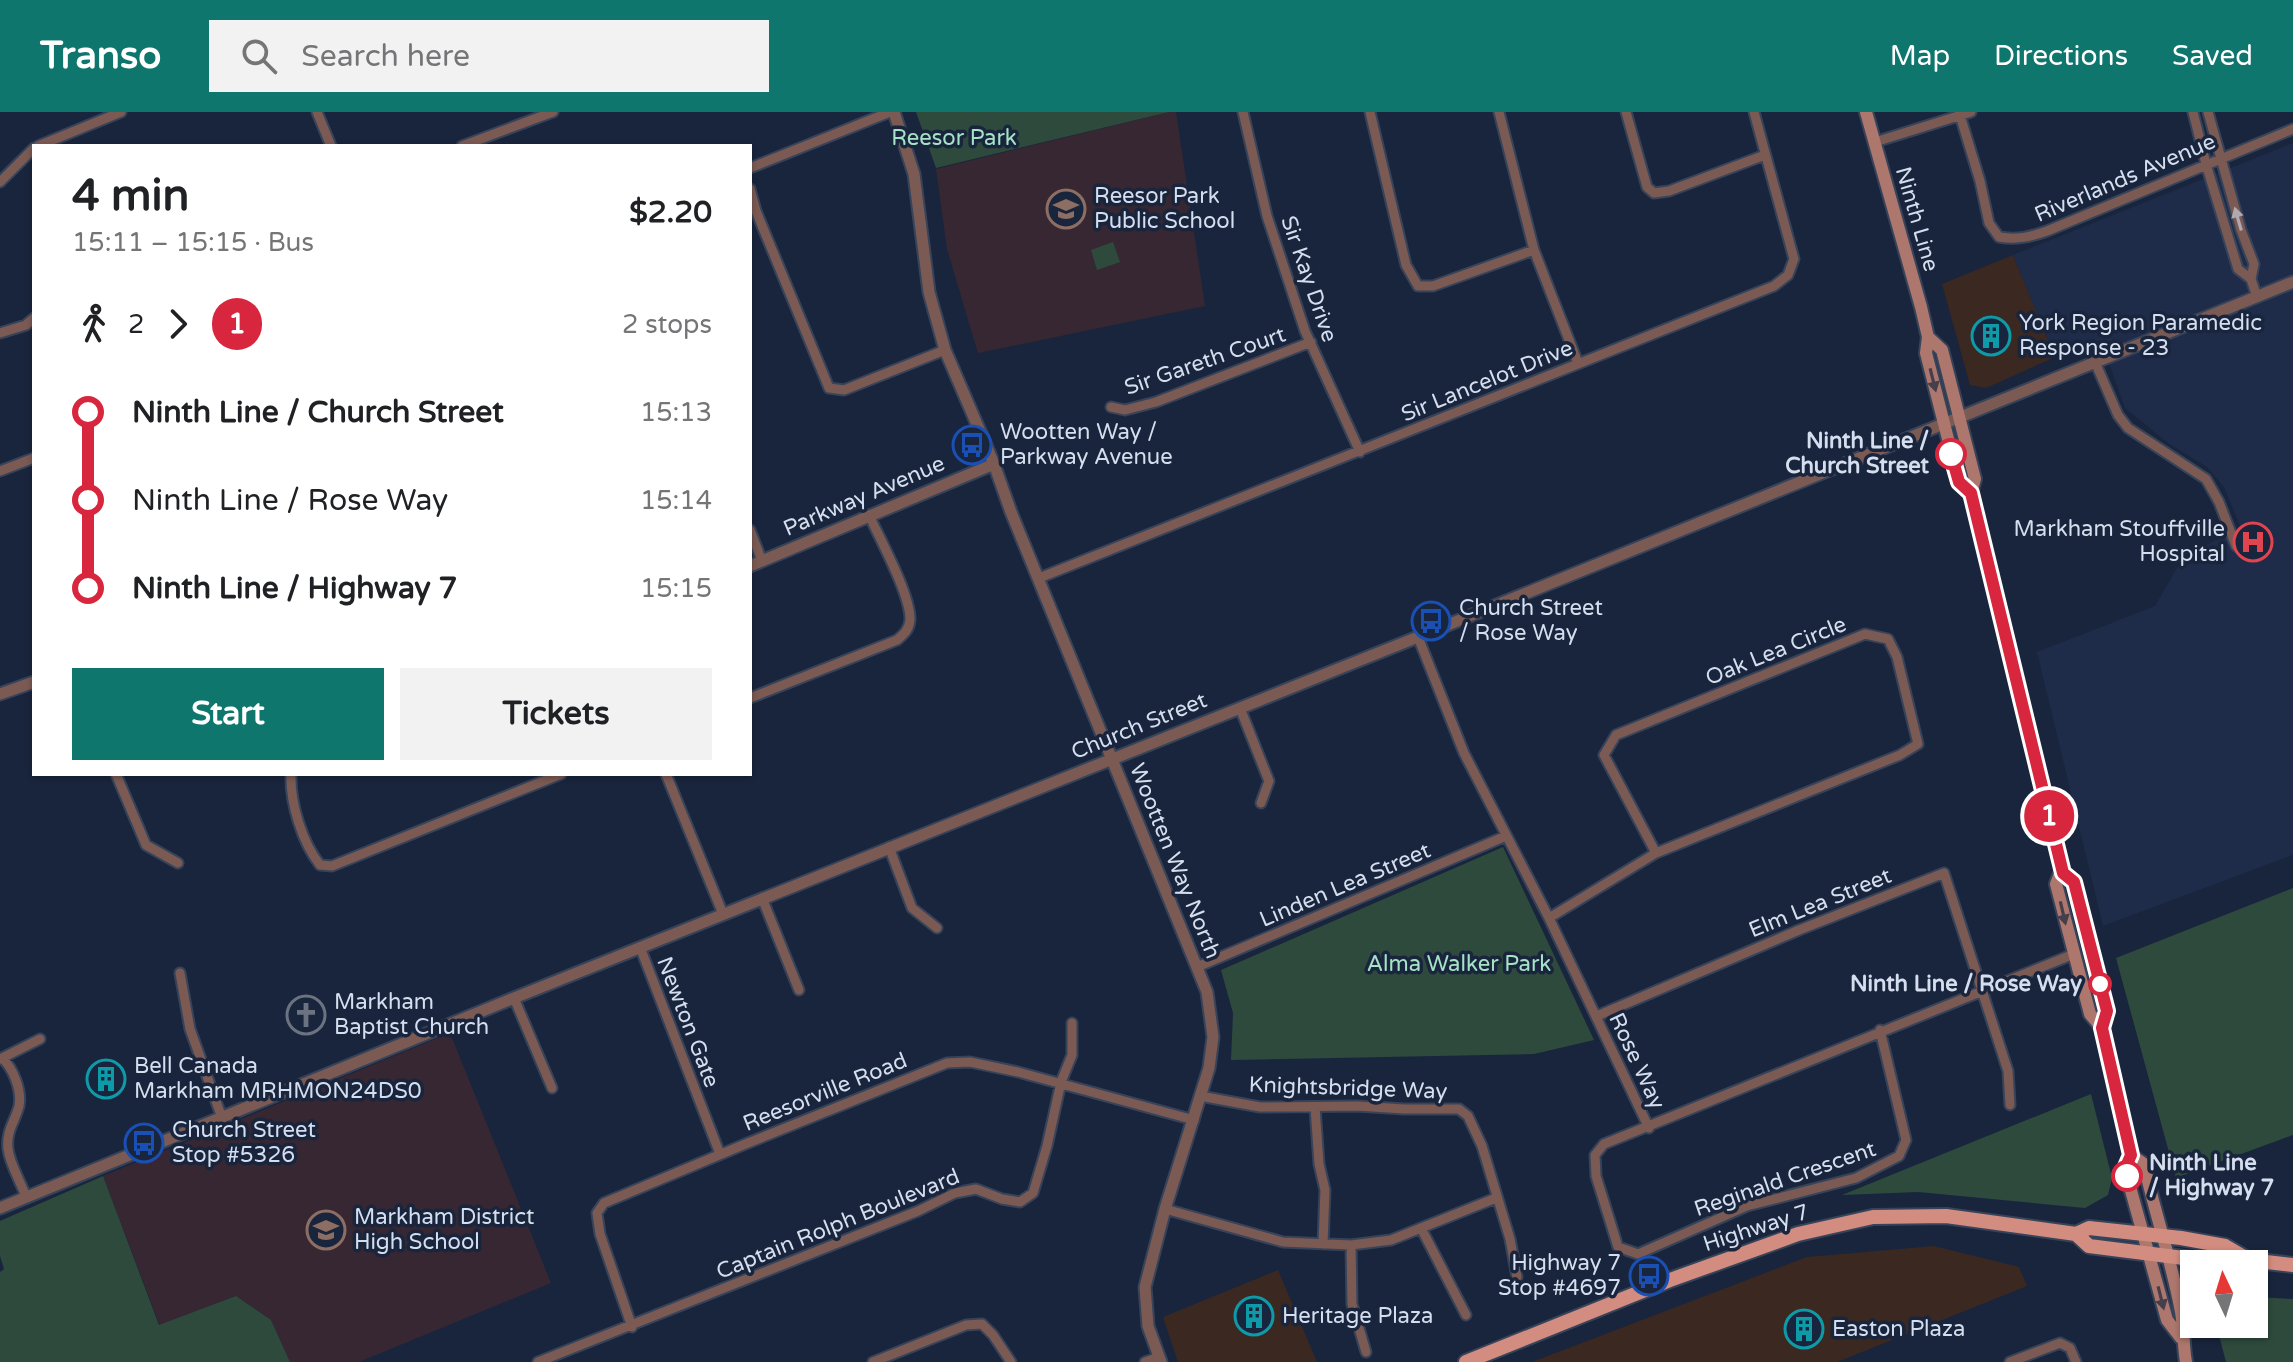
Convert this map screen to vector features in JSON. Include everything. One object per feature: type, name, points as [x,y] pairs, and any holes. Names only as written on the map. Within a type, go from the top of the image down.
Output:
[{"type":"main road","name":"Ninth Line","points":[[1866,112],[1928,337],[1926,353],[1959,482],[1971,493]]},
{"type":"main road","name":"Ninth Line","points":[[1928,337],[1942,350],[1960,416],[1975,479],[1971,493],[2063,873],[2074,882],[2107,1011],[2102,1028]]},
{"type":"main road","name":"Ninth Line","points":[[2063,873],[2056,884],[2090,1014],[2102,1028],[2131,1155],[2125,1169],[2167,1320],[2180,1337]]},
{"type":"main road","name":"Ninth Line","points":[[2131,1155],[2144,1164],[2180,1308]]},
{"type":"main road","name":"Highway 7","points":[[1466,1362],[1670,1280],[1798,1234],[1873,1217],[1946,1216],[2076,1234],[2089,1228],[2162,1235],[2225,1246],[2232,1250]]},
{"type":"main road","name":"Highway 7","points":[[2076,1234],[2089,1246],[2180,1259]]},
{"type":"main road","name":"Highway 7","points":[[2268,1262],[2293,1265]]},
{"type":"main road","name":"Ninth Line","points":[[2181,1338],[2186,1362]]},
{"type":"street","points":[[43,144],[121,112]]},
{"type":"street","points":[[317,112],[330,144]]},
{"type":"street","points":[[467,144],[553,112]]},
{"type":"street","points":[[752,167],[892,112]]},
{"type":"street","name":"Wootten Way North","points":[[892,112],[914,174],[929,292],[945,350],[1207,992],[1213,1037],[1209,1068],[1165,1209],[1145,1287],[1148,1326],[1160,1359]]},
{"type":"street","name":"Sir Kay Drive","points":[[1243,112],[1267,216],[1305,331],[1360,452]]},
{"type":"street","points":[[1370,112],[1406,265],[1418,286],[1433,286],[1534,250]]},
{"type":"street","points":[[1499,112],[1534,250],[1578,363]]},
{"type":"street","points":[[1626,112],[1647,187],[1654,193],[1669,191],[1765,155]]},
{"type":"street","name":"Sir Lancelot Drive","points":[[1039,578],[1774,286],[1788,275],[1794,259],[1754,112]]},
{"type":"street","points":[[1875,142],[1971,112]]},
{"type":"street","points":[[2193,112],[2238,269],[2251,279]]},
{"type":"street","points":[[2208,112],[2241,230],[2254,264],[2251,279],[2257,297]]},
{"type":"street","name":"Riverlands Avenue","points":[[1959,114],[1980,181],[1989,223],[1999,237],[2023,239],[2293,129]]},
{"type":"street","points":[[0,182],[32,151]]},
{"type":"street","points":[[752,196],[829,388],[844,390],[945,350]]},
{"type":"street","name":"Church Street","points":[[0,1208],[2293,282]]},
{"type":"street","points":[[0,333],[26,325],[32,320]]},
{"type":"street","name":"Sir Gareth Court","points":[[1111,407],[1125,410],[1156,402],[1311,342]]},
{"type":"street","points":[[2095,362],[2118,415],[2128,428],[2206,479],[2219,502],[2236,546]]},
{"type":"street","points":[[0,471],[32,459]]},
{"type":"street","name":"Parkway Avenue","points":[[756,563],[994,464]]},
{"type":"street","points":[[752,697],[897,640],[907,631],[909,605],[869,515]]},
{"type":"street","points":[[752,541],[756,563]]},
{"type":"street","name":"Oak Lea Circle","points":[[1549,918],[1656,853],[1900,755],[1918,744],[1897,657],[1888,639],[1865,634],[1616,735],[1604,755],[1656,853]]},
{"type":"street","name":"Rose Way","points":[[1418,637],[1464,753],[1549,918],[1649,1128],[1880,1030],[2074,954]]},
{"type":"street","points":[[1,691],[32,683]]},
{"type":"street","points":[[1240,708],[1269,781],[1261,803]]},
{"type":"street","points":[[117,776],[146,845],[178,863]]},
{"type":"street","points":[[291,776],[290,795],[312,855],[320,865],[332,866],[556,776]]},
{"type":"street","points":[[667,776],[723,914]]},
{"type":"street","name":"Linden Lea Street","points":[[1197,967],[1506,836]]},
{"type":"street","points":[[889,847],[912,908],[937,928]]},
{"type":"street","name":"Elm Lea Street","points":[[1597,1016],[1799,930],[1944,873],[1983,990]]},
{"type":"street","points":[[762,898],[799,990]]},
{"type":"street","name":"Newton Gate","points":[[640,947],[720,1154]]},
{"type":"street","points":[[180,973],[190,1029],[222,1118]]},
{"type":"street","points":[[1983,990],[2008,1071],[2010,1105]]},
{"type":"street","points":[[514,998],[552,1088]]},
{"type":"street","name":"Captain Rolph Boulevard","points":[[538,1362],[632,1327],[918,1211],[955,1193],[976,1189],[1020,1202],[1033,1193],[1047,1146],[1061,1082],[1072,1055],[1072,1023]]},
{"type":"street","name":"Reginald Crescent","points":[[1649,1128],[1604,1144],[1595,1155],[1596,1176],[1618,1247],[1638,1254],[1747,1206],[1856,1178],[1899,1156],[1906,1140],[1880,1030]]},
{"type":"street","points":[[26,1197],[8,1149],[9,1127],[19,1105],[18,1089],[10,1065],[1,1059],[40,1039]]},
{"type":"street","name":"Reesorville Road","points":[[632,1327],[600,1234],[597,1213],[604,1203],[947,1063],[970,1062],[1061,1082],[1194,1120]]},
{"type":"street","name":"Knightsbridge Way","points":[[1200,1096],[1260,1107],[1459,1109],[1468,1116],[1482,1146],[1510,1239],[1517,1277]]},
{"type":"street","points":[[1315,1107],[1319,1164],[1325,1190],[1323,1244]]},
{"type":"street","points":[[1165,1209],[1283,1242],[1351,1245],[1391,1240],[1496,1198]]},
{"type":"street","points":[[1421,1228],[1466,1315]]},
{"type":"street","points":[[1351,1245],[1352,1304],[1366,1352]]},
{"type":"street","points":[[873,1362],[966,1325],[982,1324],[1011,1362]]},
{"type":"street","points":[[2010,1362],[2060,1343],[2070,1348],[2076,1362]]},
{"type":"street","points":[[1145,1362],[1160,1359]]},
{"type":"shaded area","name":"Reesor Park Public School","points":[[1176,112],[1205,306],[978,353],[947,249],[936,169]]},
{"type":"shaded area","name":"Markham Stouffville Hospital","points":[[2293,143],[2293,855],[2103,926],[2037,652],[2155,606],[2184,556],[2241,528],[2224,487],[2207,467],[2168,443],[2125,408],[2101,341],[2055,357],[2013,255]]},
{"type":"shaded area","points":[[2013,255],[2055,357],[1986,388],[1970,385],[1942,284]]},
{"type":"shaded area","name":"Markham District High School","points":[[450,1033],[551,1283],[359,1362],[290,1362],[271,1320],[236,1296],[160,1326],[103,1176]]},
{"type":"shaded area","points":[[1934,1246],[2019,1267],[2027,1286],[1837,1362],[1532,1362],[1807,1257]]},
{"type":"shaded area","points":[[1278,1270],[1317,1362],[1178,1362],[1163,1317]]},
{"type":"green space","name":"Reesor Park","points":[[916,112],[1169,112],[936,168]]},
{"type":"green space","points":[[1113,242],[1120,262],[1097,270],[1091,250]]},
{"type":"green space","name":"Alma Walker Park","points":[[1503,847],[1594,1040],[1534,1054],[1231,1060],[1233,1013],[1221,970]]},
{"type":"green space","points":[[2293,888],[2293,1135],[2176,1178],[2116,958]]},
{"type":"green space","points":[[2091,1094],[2112,1178],[2108,1195],[2085,1208],[1918,1192],[1842,1195]]},
{"type":"green space","points":[[103,1176],[159,1325],[236,1296],[271,1320],[290,1362],[0,1362],[0,1272],[4,1269],[0,1256],[0,1221]]},
{"type":"green space","points":[[2268,1298],[2293,1299],[2293,1362],[2226,1362],[2220,1338],[2268,1338]]},
{"type":"bus line","name":"1","points":[[1951,454],[1959,482],[1971,493],[2063,873],[2074,882],[2107,1011],[2102,1028],[2131,1155],[2125,1169],[2127,1176]]},
{"type":"place","name":"Reesor Park Public School","points":[[1066,209]]},
{"type":"place","name":"York Region Paramedic Response - 23","points":[[1991,336]]},
{"type":"place","name":"Wootten Way / Parkway Avenue","points":[[972,445]]},
{"type":"place","name":"Ninth Line / Church Street","points":[[1951,454]]},
{"type":"place","name":"Markham Stouffville Hospital","points":[[2253,542]]},
{"type":"place","name":"Church Street / Rose Way","points":[[1431,621]]},
{"type":"place","name":"Ninth Line / Rose Way","points":[[2100,984]]},
{"type":"place","name":"Markham Baptist Church","points":[[306,1015]]},
{"type":"place","name":"Bell Canada Markham MRHMON24DS0","points":[[106,1079]]},
{"type":"place","name":"Church Street Stop #5326","points":[[144,1143]]},
{"type":"place","name":"Ninth Line / Highway 7","points":[[2127,1176]]},
{"type":"place","name":"Markham District High School","points":[[326,1230]]},
{"type":"place","name":"Highway 7 Stop #4697","points":[[1649,1276]]},
{"type":"place","name":"Heritage Plaza","points":[[1254,1316]]},
{"type":"place","name":"Easton Plaza","points":[[1804,1329]]}]
